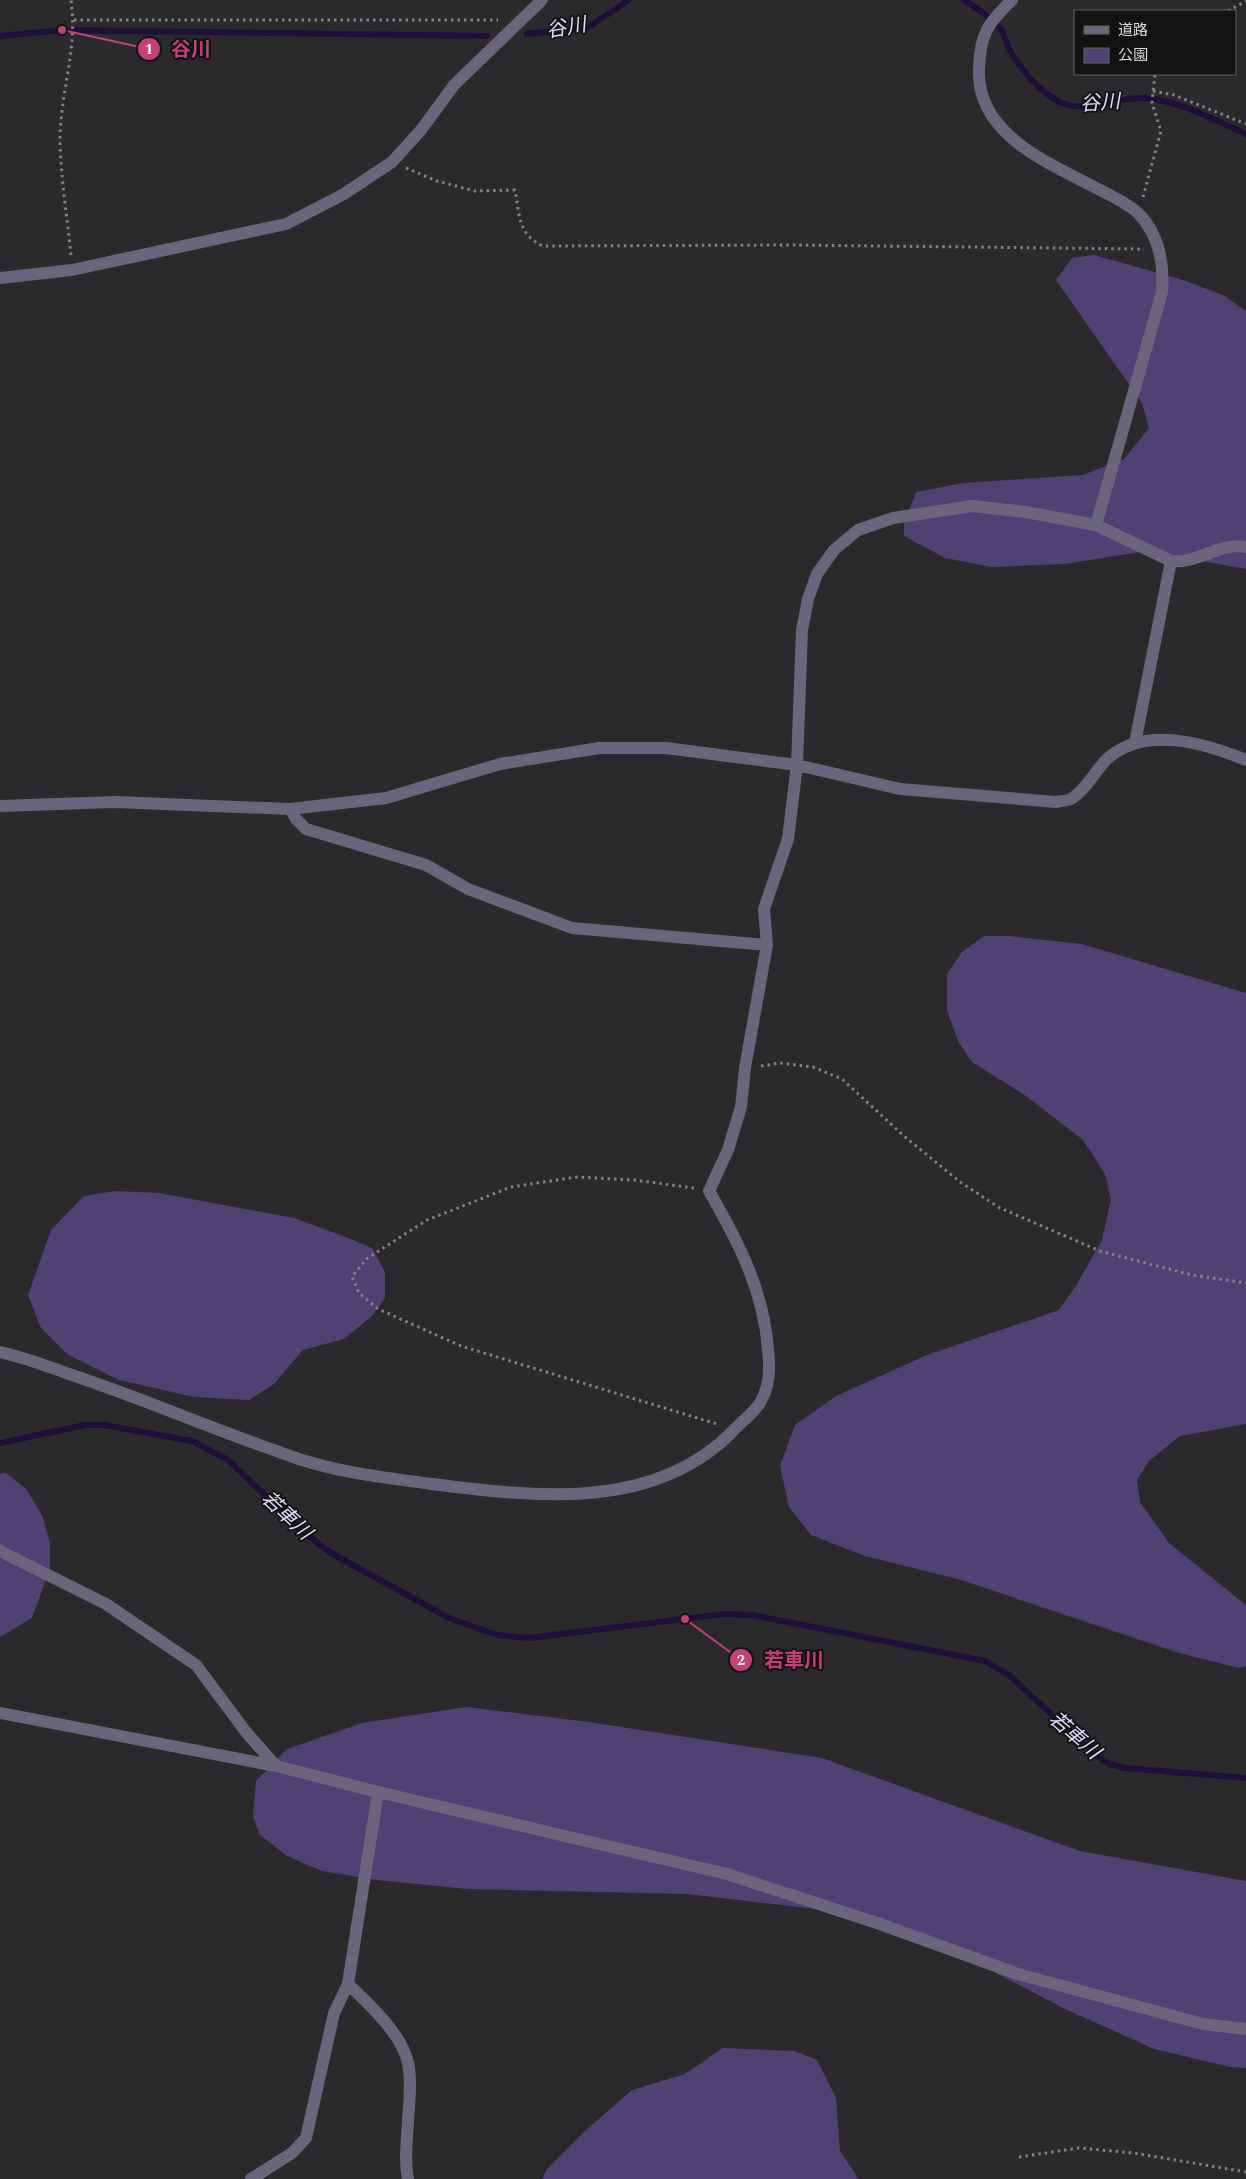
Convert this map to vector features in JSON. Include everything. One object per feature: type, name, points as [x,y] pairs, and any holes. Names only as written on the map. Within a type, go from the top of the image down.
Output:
[{"type":"street","points":[[0,278],[72,270],[286,224],[344,194],[392,162],[421,130],[454,86],[542,0]]},
{"type":"street","points":[[1012,0],[987,27],[980,51],[978,80],[983,101],[992,117],[1014,141],[1036,156],[1139,213],[1151,230],[1159,249],[1163,272],[1162,292],[1096,525]]},
{"type":"street","points":[[0,1352],[88,1380],[302,1460],[378,1477],[536,1496],[592,1493],[650,1482],[684,1468],[716,1448],[761,1401],[770,1371],[766,1323],[750,1269],[734,1232],[709,1190],[728,1150],[741,1108],[745,1068],[767,945],[764,909],[788,839],[797,765],[802,630],[808,599],[817,574],[834,550],[858,530],[893,518],[972,506],[1026,512],[1096,525],[1171,561],[1182,562],[1222,549],[1246,547]]},
{"type":"street","points":[[1135,743],[1171,561]]},
{"type":"street","points":[[0,806],[115,802],[290,809],[386,798],[500,764],[599,748],[666,748],[797,765],[900,789],[1056,802],[1070,799],[1108,758],[1135,743],[1166,739],[1219,749],[1246,760]]},
{"type":"street","points":[[290,809],[296,819],[306,829],[426,865],[468,889],[572,928],[767,945]]},
{"type":"street","points":[[0,1551],[106,1604],[196,1665],[246,1732],[276,1766]]},
{"type":"street","points":[[0,1713],[276,1766],[378,1792],[727,1874],[880,1924],[1018,1974],[1203,2024],[1246,2028]]},
{"type":"street","points":[[251,2179],[292,2153],[306,2138],[334,2013],[348,1984],[378,1792]]},
{"type":"street","points":[[348,1984],[372,2006],[398,2039],[408,2062],[410,2088],[406,2166],[408,2179]]},
{"type":"path","points":[[71,0],[74,37],[64,93],[60,140],[72,270]]},
{"type":"path","points":[[1230,10],[1246,0]]},
{"type":"path","points":[[74,22],[521,20]]},
{"type":"path","points":[[1139,213],[1161,131],[1152,103],[1155,75]]},
{"type":"path","points":[[1153,93],[1174,95],[1246,124]]},
{"type":"path","points":[[392,162],[436,181],[475,191],[515,190],[523,231],[531,240],[543,246],[790,245],[1159,249]]},
{"type":"path","points":[[745,1068],[780,1063],[813,1066],[842,1079],[904,1136],[960,1182],[1000,1208],[1100,1251],[1192,1275],[1246,1283]]},
{"type":"path","points":[[709,1190],[634,1180],[578,1177],[511,1187],[427,1220],[366,1259],[352,1277],[358,1293],[378,1309],[461,1346],[734,1429]]},
{"type":"path","points":[[1019,2157],[1078,2148],[1134,2153],[1246,2172]]},
{"type":"green space","points":[[1094,255],[1183,280],[1223,295],[1246,311],[1246,569],[1146,551],[1065,564],[992,567],[945,558],[904,536],[904,524],[916,492],[963,483],[1083,475],[1124,459],[1149,428],[1142,403],[1056,280],[1072,258]]},
{"type":"green space","points":[[984,936],[1009,936],[1082,944],[1246,993],[1246,1424],[1180,1436],[1149,1461],[1137,1480],[1140,1502],[1169,1543],[1246,1605],[1246,1666],[1239,1668],[1179,1653],[958,1579],[865,1556],[811,1535],[789,1507],[780,1466],[795,1425],[836,1396],[927,1355],[1059,1310],[1077,1284],[1102,1240],[1111,1199],[1105,1174],[1083,1140],[1026,1096],[972,1062],[959,1043],[947,1011],[947,974],[962,952]]},
{"type":"green space","points":[[115,1191],[159,1193],[294,1218],[343,1236],[372,1248],[385,1272],[385,1298],[372,1316],[344,1339],[303,1350],[274,1384],[249,1400],[194,1397],[119,1380],[67,1354],[41,1328],[28,1295],[51,1230],[84,1196]]},
{"type":"green space","points":[[6,1473],[26,1489],[42,1515],[50,1543],[50,1569],[32,1618],[0,1637],[0,1474]]},
{"type":"green space","points":[[466,1707],[589,1722],[822,1758],[1080,1851],[1246,1881],[1246,2068],[1230,2067],[1154,2049],[1063,2008],[939,1943],[816,1909],[687,1894],[467,1889],[376,1880],[322,1871],[287,1856],[259,1834],[253,1815],[256,1781],[287,1749],[362,1723]]},
{"type":"green space","points":[[723,2048],[795,2051],[817,2060],[836,2098],[840,2151],[859,2179],[542,2179],[547,2169],[585,2131],[632,2090],[685,2074]]},
{"type":"waterway","name":"谷川","points":[[527,34],[587,28],[629,0]]},
{"type":"waterway","name":"谷川","points":[[964,0],[995,22],[1003,33],[1009,49],[1025,73],[1046,93],[1062,103],[1082,107],[1135,98],[1158,100],[1197,112],[1246,134]]},
{"type":"waterway","name":"谷川","points":[[0,36],[62,30],[487,36]]},
{"type":"waterway","name":"若車川","points":[[0,1443],[85,1425],[104,1425],[192,1441],[228,1460],[306,1534],[331,1553],[449,1618],[497,1635],[529,1638],[723,1614],[752,1615],[985,1661],[1009,1675],[1095,1755],[1110,1764],[1125,1768],[1246,1778]]},
{"type":"place","name":"谷川","points":[[62,30]]},
{"type":"place","name":"若車川","points":[[685,1619]]}]
